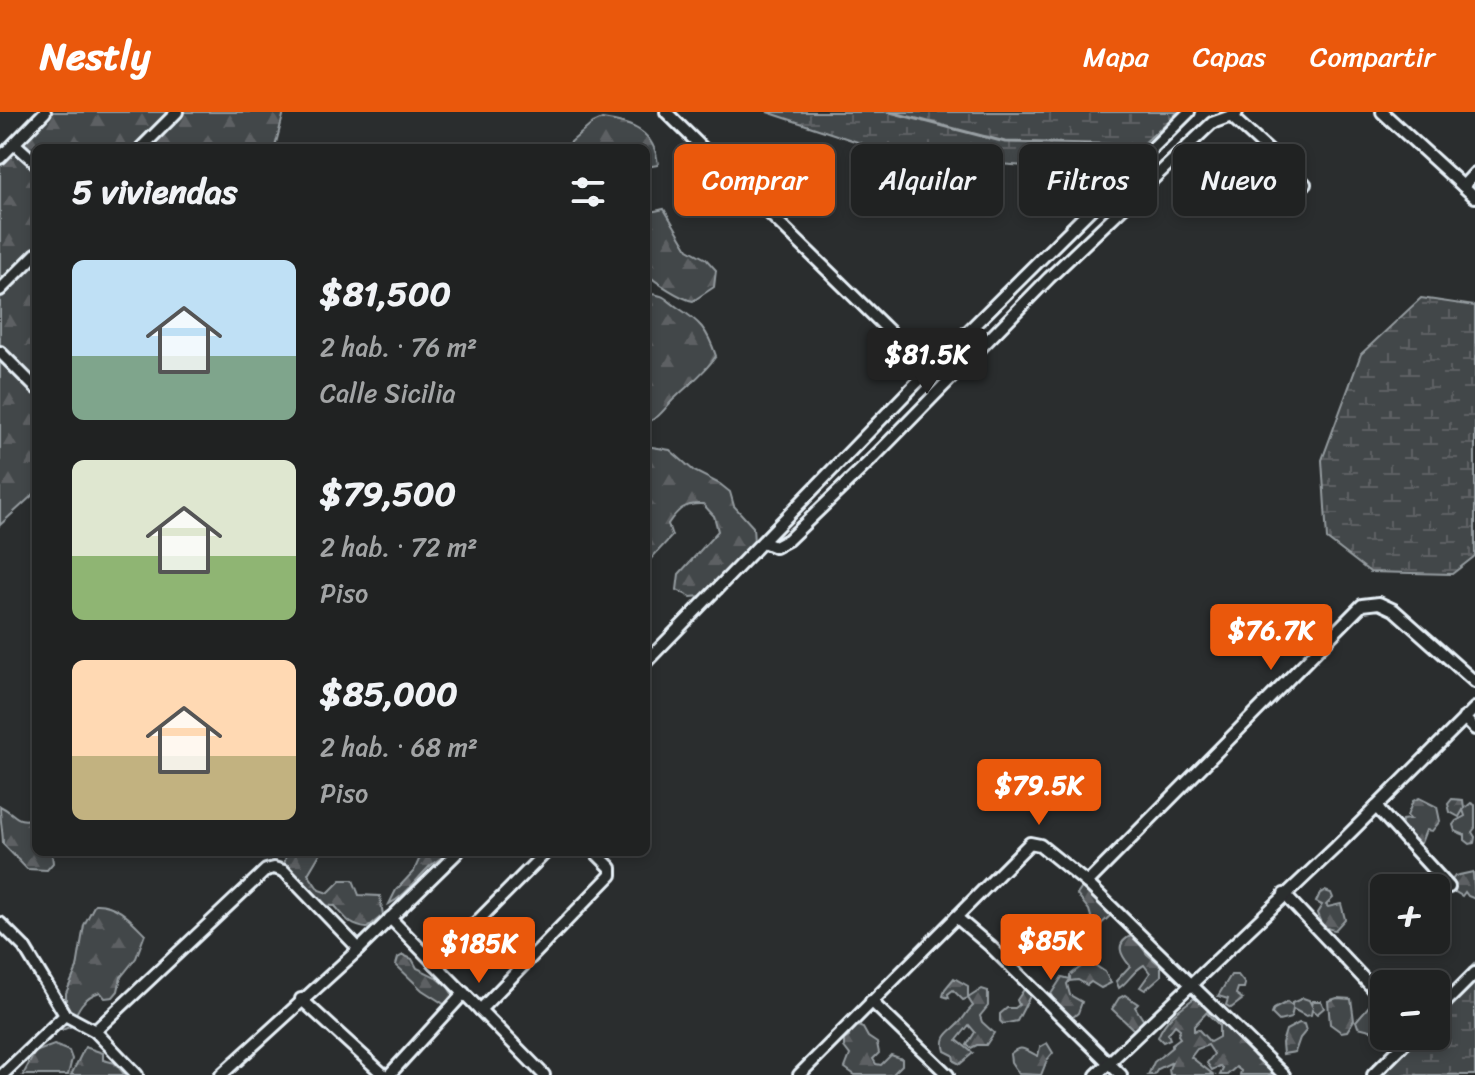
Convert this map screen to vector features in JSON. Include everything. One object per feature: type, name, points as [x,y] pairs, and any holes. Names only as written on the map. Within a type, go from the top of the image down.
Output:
[{"type":"street","points":[[0,158],[45,112]]},
{"type":"street","points":[[145,144],[177,112]]},
{"type":"street","points":[[666,112],[929,370]]},
{"type":"street","points":[[650,658],[929,370],[1189,112]]},
{"type":"street","points":[[1382,112],[1475,197]]},
{"type":"street","points":[[763,542],[775,547],[788,540],[1049,278],[1201,133],[1212,123],[1236,113]]},
{"type":"street","points":[[1236,113],[1234,119],[1261,144]]},
{"type":"street","points":[[15,144],[32,159]]},
{"type":"street","points":[[1463,186],[1475,173]]},
{"type":"street","points":[[0,290],[32,258]]},
{"type":"street","points":[[0,352],[32,384]]},
{"type":"street","points":[[940,359],[956,374]]},
{"type":"street","points":[[1087,883],[1362,605],[1379,603],[1394,610],[1475,682]]},
{"type":"street","points":[[1096,1075],[1475,708]]},
{"type":"street","points":[[1464,718],[1475,729]]},
{"type":"street","points":[[1376,807],[1437,874]]},
{"type":"street","points":[[799,1075],[1030,843],[1040,845],[1087,883],[1284,1075]]},
{"type":"street","points":[[221,1075],[359,949],[454,856]]},
{"type":"street","points":[[435,964],[542,856]]},
{"type":"street","points":[[480,1010],[611,875],[611,868],[599,856]]},
{"type":"street","points":[[95,1031],[266,870],[274,868],[284,871],[359,949]]},
{"type":"street","points":[[1284,894],[1370,985]]},
{"type":"street","points":[[956,917],[990,946],[1121,1075]]},
{"type":"street","points":[[390,918],[544,1075]]},
{"type":"street","points":[[0,923],[24,947],[65,1015],[95,1031],[137,1075]]},
{"type":"street","points":[[1450,998],[1475,973]]},
{"type":"street","points":[[301,999],[386,1075],[464,993]]},
{"type":"street","points":[[871,1001],[948,1075]]},
{"type":"street","points":[[2,1075],[65,1015]]},
{"type":"street","points":[[1373,1075],[1398,1050]]},
{"type":"green space","points":[[35,112],[284,112],[276,144],[32,144],[32,496],[0,525],[0,148]]},
{"type":"green space","points":[[767,112],[1178,112],[1143,144],[1019,144],[1019,165],[1003,164],[1003,144],[864,144]]},
{"type":"green space","points":[[602,119],[623,123],[640,131],[652,144],[658,165],[650,166],[650,144],[569,144]]},
{"type":"green space","points":[[664,209],[688,249],[706,259],[716,270],[714,287],[693,301],[668,290],[650,277],[650,212]]},
{"type":"green space","points":[[650,294],[664,298],[697,322],[706,333],[716,356],[651,420]]},
{"type":"green space","points":[[1421,298],[1475,306],[1475,556],[1452,574],[1370,572],[1327,539],[1322,460],[1361,354]]},
{"type":"green space","points":[[650,447],[670,450],[694,471],[730,492],[734,506],[753,527],[754,542],[722,594],[691,597],[677,590],[679,574],[718,531],[714,516],[703,504],[682,508],[668,524],[672,536],[650,560]]},
{"type":"green space","points":[[1419,798],[1437,807],[1440,821],[1432,831],[1426,830],[1421,843],[1414,844],[1401,832],[1402,820],[1410,819],[1407,816],[1413,801]]},
{"type":"green space","points":[[1452,799],[1463,800],[1464,809],[1471,803],[1475,805],[1474,843],[1470,844],[1465,840],[1465,835],[1455,831],[1453,825],[1465,816],[1463,810],[1459,817],[1450,812],[1448,804]]},
{"type":"green space","points":[[0,806],[20,819],[32,819],[32,856],[52,856],[53,863],[47,870],[27,869],[3,844]]},
{"type":"green space","points":[[286,856],[319,856],[308,874],[319,890],[328,893],[341,880],[353,880],[359,895],[380,896],[383,915],[367,928],[352,923],[335,906],[315,905],[284,865]]},
{"type":"green space","points":[[421,856],[444,856],[389,904],[396,890],[414,871]]},
{"type":"green space","points":[[1473,872],[1475,899],[1465,892],[1462,896],[1452,890],[1450,883],[1455,876]]},
{"type":"green space","points":[[1083,886],[1109,909],[1111,915],[1095,930],[1089,910],[1077,895]]},
{"type":"green space","points":[[1320,893],[1331,893],[1333,898],[1326,905],[1341,904],[1345,919],[1335,930],[1323,925],[1317,913],[1322,905],[1316,902]]},
{"type":"green space","points":[[95,904],[117,909],[145,934],[136,958],[121,977],[118,991],[113,997],[105,998],[100,992],[89,997],[70,1027],[62,1030],[60,1023],[66,1010],[66,993],[77,968],[84,925]]},
{"type":"green space","points":[[1057,918],[1070,925],[1078,957],[1067,959],[1056,944],[1049,941],[1048,928]]},
{"type":"green space","points":[[1133,935],[1161,966],[1161,976],[1145,990],[1140,987],[1150,973],[1144,965],[1119,988],[1116,981],[1130,966],[1121,945]]},
{"type":"green space","points":[[403,955],[412,959],[417,968],[448,987],[456,1000],[447,1006],[422,990],[396,965]]},
{"type":"green space","points":[[1089,961],[1105,972],[1111,983],[1101,988],[1091,982],[1087,985],[1078,980],[1069,981],[1070,995],[1082,1002],[1078,1013],[1072,1018],[1054,1002],[1051,994],[1062,977],[1070,979],[1070,975]]},
{"type":"green space","points":[[1475,963],[1475,1075],[1382,1075],[1397,1050],[1450,1050],[1450,988]]},
{"type":"green space","points":[[1231,975],[1238,975],[1245,984],[1244,988],[1238,988],[1236,994],[1243,999],[1231,1008],[1226,1005],[1228,999],[1218,996]]},
{"type":"green space","points":[[954,978],[968,986],[968,998],[963,1000],[953,990],[948,994],[949,998],[943,996]]},
{"type":"green space","points":[[1025,988],[1030,996],[1017,1021],[1003,1024],[1000,1014],[1007,1008],[1019,1005],[1017,1000]]},
{"type":"green space","points":[[982,989],[988,991],[988,1006],[980,1016],[994,1033],[986,1045],[971,1048],[967,1045],[975,1032],[969,1025],[957,1040],[973,1053],[960,1064],[945,1051],[944,1041],[973,1006],[968,998]]},
{"type":"green space","points":[[1125,995],[1138,1004],[1135,1007],[1146,1024],[1144,1028],[1133,1029],[1112,1009]]},
{"type":"green space","points":[[1303,998],[1309,1000],[1312,1006],[1313,1001],[1321,1001],[1324,1008],[1317,1014],[1312,1010],[1311,1015],[1306,1016],[1293,1009],[1291,1018],[1279,1021],[1272,1014],[1274,1009],[1287,1002],[1292,1006],[1292,1003]]},
{"type":"green space","points":[[1193,999],[1200,999],[1209,1010],[1194,1026],[1194,1031],[1198,1029],[1210,1042],[1219,1037],[1219,1025],[1208,1014],[1212,1011],[1250,1047],[1254,1056],[1270,1067],[1271,1075],[1240,1075],[1241,1071],[1236,1067],[1227,1075],[1220,1075],[1223,1069],[1220,1066],[1212,1070],[1207,1063],[1214,1054],[1208,1045],[1197,1049],[1191,1057],[1214,1075],[1170,1075],[1172,1062],[1158,1069],[1154,1075],[1148,1075],[1154,1062],[1180,1038],[1180,1029],[1175,1025],[1168,1034],[1170,1039],[1163,1042],[1158,1037],[1164,1025]]},
{"type":"green space","points":[[1351,999],[1354,1020],[1347,1031],[1341,1032],[1330,1024],[1328,1001]]},
{"type":"green space","points":[[1370,1005],[1370,1030],[1358,1027],[1356,1021]]},
{"type":"green space","points":[[1299,1023],[1304,1024],[1306,1031],[1295,1052],[1283,1054],[1286,1030]]},
{"type":"green space","points":[[855,1025],[863,1028],[868,1037],[877,1043],[879,1053],[873,1059],[876,1064],[881,1065],[891,1055],[902,1059],[902,1065],[892,1075],[855,1075],[845,1068],[850,1055],[844,1047],[844,1040]]},
{"type":"green space","points":[[1047,1043],[1053,1053],[1041,1075],[1019,1074],[1010,1054],[1021,1048],[1038,1056],[1040,1047]]},
{"type":"green space","points":[[54,1045],[69,1051],[72,1059],[68,1075],[23,1075],[35,1052]]},
{"type":"green space","points":[[85,1047],[103,1053],[103,1060],[115,1063],[125,1075],[71,1075]]},
{"type":"waterway","points":[[890,112],[1005,142],[1093,144]]}]
